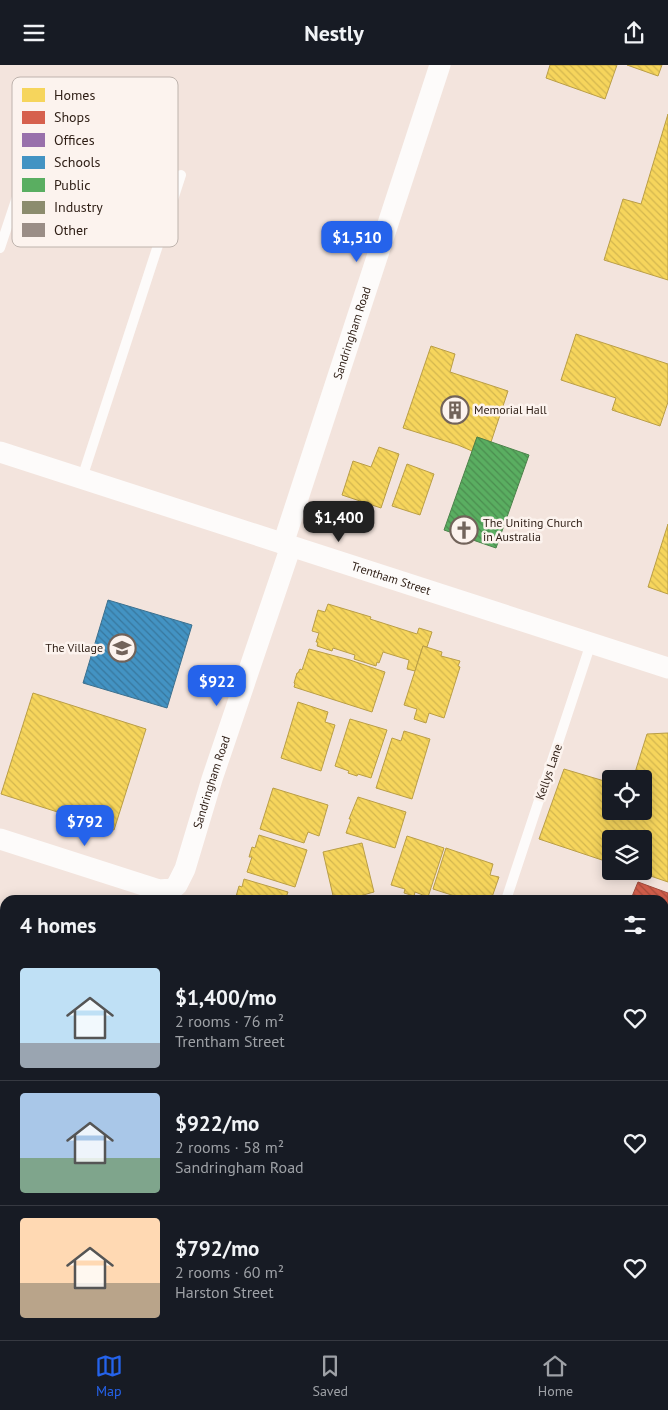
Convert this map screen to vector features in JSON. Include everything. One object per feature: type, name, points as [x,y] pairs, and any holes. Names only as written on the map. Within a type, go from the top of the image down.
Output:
[{"type":"street","name":"Sandringham Road","points":[[158,895],[177,885],[185,869],[440,65]]},
{"type":"street","name":"Trentham Street","points":[[0,452],[668,668]]},
{"type":"street","points":[[0,839],[158,895]]},
{"type":"lane","points":[[178,184],[181,175]]},
{"type":"lane","points":[[0,248],[12,212]]},
{"type":"lane","points":[[82,479],[158,247]]},
{"type":"lane","name":"Kellys Lane","points":[[508,895],[591,643]]},
{"type":"building: Homes","points":[[550,65],[617,65],[605,99],[546,78]]},
{"type":"building: Homes","points":[[627,65],[662,65],[658,76]]},
{"type":"building: Homes","points":[[668,114],[668,280],[604,260],[623,199],[641,204]]},
{"type":"building: Homes","points":[[576,334],[668,364],[668,402],[660,426],[612,410],[616,398],[561,380]]},
{"type":"building: Homes","name":"Memorial Hall","points":[[431,346],[455,354],[450,372],[508,391],[491,442],[477,437],[472,451],[403,428]]},
{"type":"building: Homes","points":[[379,447],[399,454],[381,508],[342,495],[353,461],[371,467]]},
{"type":"building: Homes","points":[[407,464],[434,474],[420,515],[392,506]]},
{"type":"building: Homes","points":[[668,524],[668,594],[648,587]]},
{"type":"building: Homes","points":[[328,604],[417,634],[419,628],[432,632],[427,647],[423,646],[415,671],[407,669],[409,660],[383,652],[376,666],[354,659],[355,655],[333,648],[332,651],[317,646],[318,642],[316,642],[319,633],[312,631],[318,610],[325,612]]},
{"type":"building: Homes","points":[[423,646],[442,652],[441,656],[460,661],[458,666],[460,667],[444,718],[429,713],[426,723],[414,719],[417,709],[404,705]]},
{"type":"building: Homes","points":[[309,649],[385,672],[372,712],[294,687],[297,673],[300,669],[302,670]]},
{"type":"building: Homes","points":[[33,693],[146,729],[114,830],[1,794]]},
{"type":"building: Homes","points":[[298,702],[328,712],[325,722],[335,725],[321,771],[281,758]]},
{"type":"building: Homes","points":[[350,719],[387,730],[371,778],[348,773],[349,771],[335,766]]},
{"type":"building: Homes","points":[[404,731],[430,739],[412,799],[376,788],[392,738],[401,741]]},
{"type":"building: Homes","points":[[668,733],[668,882],[652,876],[652,830],[602,830],[602,860],[539,839],[564,769],[602,780],[602,820],[652,820],[652,770],[636,770],[647,734]]},
{"type":"building: Homes","points":[[273,788],[328,805],[319,836],[308,832],[304,843],[260,829]]},
{"type":"building: Homes","points":[[358,797],[406,812],[395,848],[346,833],[351,819],[349,819]]},
{"type":"building: Homes","points":[[259,835],[307,850],[295,887],[247,872],[252,857],[249,857],[252,847],[255,848]]},
{"type":"building: Homes","points":[[407,836],[444,848],[429,895],[415,892],[414,895],[411,895],[404,893],[405,889],[391,885]]},
{"type":"building: Homes","points":[[362,843],[374,892],[363,895],[333,895],[323,852]]},
{"type":"building: Homes","points":[[446,848],[493,864],[490,875],[499,877],[493,895],[452,895],[433,889]]},
{"type":"building: Homes","points":[[244,879],[288,892],[287,895],[236,895],[239,886],[242,887]]},
{"type":"building: Shops","points":[[638,882],[668,893],[668,895],[633,895]]},
{"type":"building: Schools","points":[[108,600],[192,625],[167,708],[83,683]]},
{"type":"building: Public","points":[[477,437],[529,455],[496,548],[444,530]]},
{"type":"place","name":"Memorial Hall","points":[[455,410]]},
{"type":"place","name":"The Uniting Church in Australia","points":[[464,530]]},
{"type":"place","name":"The Village","points":[[122,648]]}]
